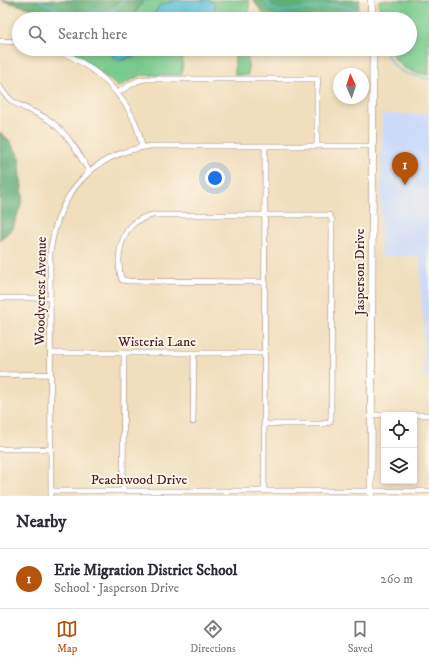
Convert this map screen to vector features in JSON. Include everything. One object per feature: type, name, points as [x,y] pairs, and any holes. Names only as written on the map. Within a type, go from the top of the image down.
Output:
[{"type":"street","points":[[372,0],[372,12]]},
{"type":"street","points":[[0,41],[12,42]]},
{"type":"street","points":[[68,56],[81,62],[96,73],[117,93],[136,125],[142,147]]},
{"type":"street","name":"Jasperson Drive","points":[[371,494],[373,56]]},
{"type":"street","points":[[117,93],[137,81],[145,79],[318,79],[316,90],[317,146]]},
{"type":"street","points":[[0,87],[11,102],[54,123],[70,142],[89,171]]},
{"type":"street","points":[[264,146],[264,492]]},
{"type":"street","name":"Woodycrest Avenue","points":[[51,493],[50,253],[53,232],[58,215],[68,197],[89,171],[116,154],[142,147],[373,146]]},
{"type":"street","points":[[263,282],[122,280],[119,273],[120,247],[125,234],[132,224],[152,215],[329,215],[332,220],[330,422],[322,424],[264,424]]},
{"type":"street","points":[[0,298],[50,298]]},
{"type":"street","name":"Wisteria Lane","points":[[51,352],[263,353]]},
{"type":"street","points":[[123,491],[124,353]]},
{"type":"street","points":[[193,422],[194,353]]},
{"type":"street","points":[[0,375],[51,374]]},
{"type":"street","points":[[371,415],[381,415]]},
{"type":"street","points":[[417,415],[429,416]]},
{"type":"street","points":[[0,449],[50,449]]},
{"type":"street","name":"Peachwood Drive","points":[[51,493],[123,491],[371,494],[429,491]]},
{"type":"shaded area","points":[[382,114],[429,114],[429,378],[423,378],[424,323],[421,300],[420,256],[380,256]]},
{"type":"green space","points":[[0,0],[144,0],[136,12],[45,12]]},
{"type":"green space","points":[[144,0],[249,0],[249,12],[136,12]]},
{"type":"green space","points":[[253,0],[360,0],[357,12],[262,12]]},
{"type":"green space","points":[[379,0],[429,0],[429,75],[405,68],[393,56],[417,56],[417,12],[380,12]]},
{"type":"green space","points":[[75,56],[114,56],[120,61],[134,56],[183,56],[182,75],[141,75],[118,87],[96,69]]},
{"type":"green space","points":[[235,56],[248,56],[248,75],[235,75]]},
{"type":"green space","points":[[0,132],[9,140],[19,156],[23,198],[13,228],[0,240]]},
{"type":"water","points":[[177,0],[210,0],[215,4],[214,12],[156,12],[160,5]]},
{"type":"water","points":[[113,56],[133,56],[119,61]]},
{"type":"waterway","points":[[39,0],[63,12]]},
{"type":"waterway","points":[[92,12],[98,9],[112,11],[125,0]]},
{"type":"waterway","points":[[266,0],[270,7],[280,12]]},
{"type":"waterway","points":[[280,12],[336,5],[362,12]]},
{"type":"waterway","points":[[388,56],[397,68],[407,74],[429,79]]},
{"type":"place","name":"Erie Migration District School","points":[[405,185]]}]
